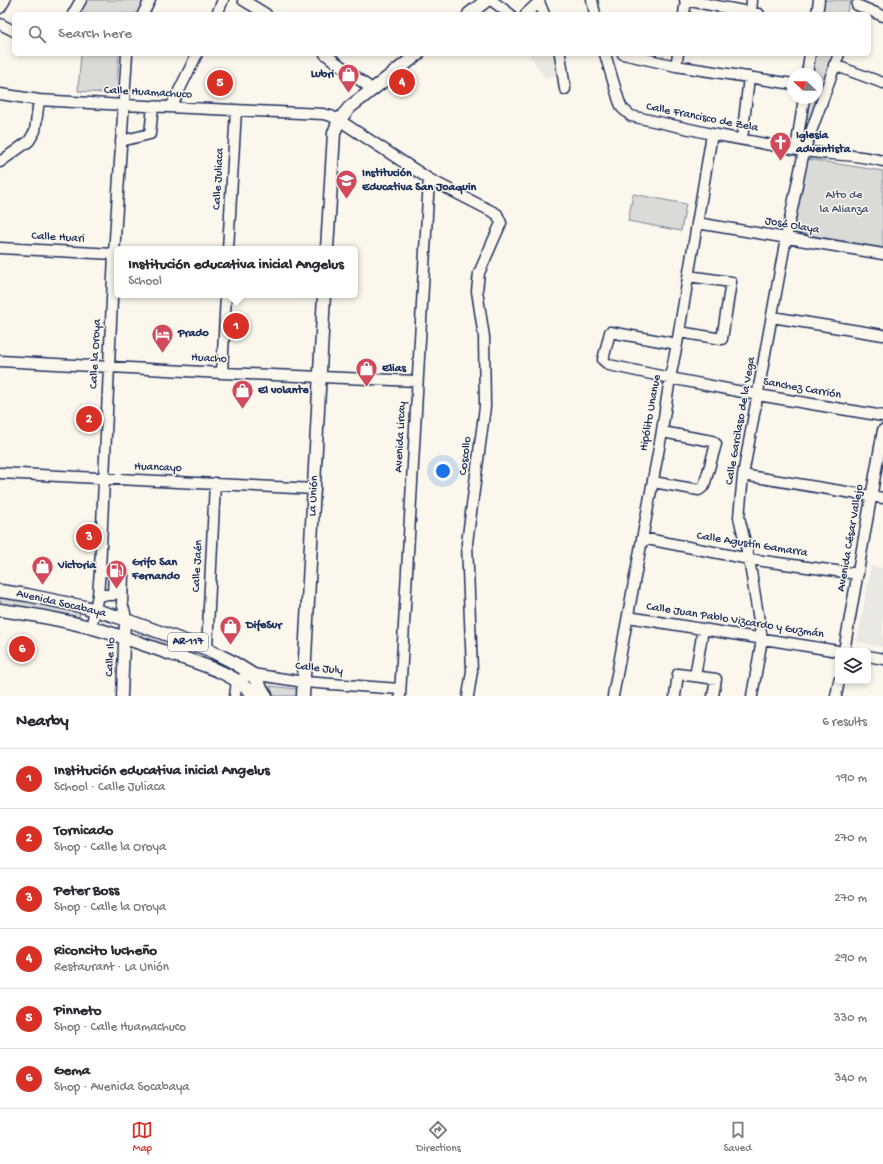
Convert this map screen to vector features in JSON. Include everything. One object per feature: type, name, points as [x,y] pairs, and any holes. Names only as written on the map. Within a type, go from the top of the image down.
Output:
[{"type":"main road","points":[[472,12],[487,0]]},
{"type":"main road","points":[[327,246],[334,133],[339,120],[350,107],[416,56]]},
{"type":"main road","name":"La Unión","points":[[303,696],[324,298]]},
{"type":"main road","name":"Avenida Socabaya","points":[[0,591],[27,595],[95,610],[207,649],[252,674],[266,696]]},
{"type":"main road","name":"Avenida Socabaya","points":[[0,610],[46,617],[125,638],[217,671],[245,686],[254,696]]},
{"type":"street","points":[[0,8],[5,0]]},
{"type":"street","points":[[74,12],[82,0]]},
{"type":"street","points":[[144,12],[150,0]]},
{"type":"street","points":[[218,12],[223,0]]},
{"type":"street","points":[[243,0],[263,12]]},
{"type":"street","points":[[491,0],[507,12]]},
{"type":"street","points":[[592,0],[595,12]]},
{"type":"street","points":[[684,12],[686,0],[750,12]]},
{"type":"street","points":[[752,0],[755,12]]},
{"type":"street","points":[[817,12],[819,0]]},
{"type":"street","points":[[528,12],[539,1],[543,12]]},
{"type":"street","points":[[856,6],[883,16]]},
{"type":"street","points":[[0,24],[12,30]]},
{"type":"street","name":"Calle la Oroya","points":[[115,246],[127,56]]},
{"type":"street","points":[[172,107],[196,56]]},
{"type":"street","points":[[328,56],[373,90]]},
{"type":"street","points":[[560,56],[565,89]]},
{"type":"street","name":"Calle Francisco de Zela","points":[[606,56],[619,101],[622,108],[631,116],[712,134],[816,153],[847,155],[874,159],[883,162]]},
{"type":"street","points":[[632,56],[676,66],[787,83]]},
{"type":"street","points":[[676,66],[678,56]]},
{"type":"street","points":[[808,68],[810,56]]},
{"type":"street","points":[[800,150],[837,56]]},
{"type":"street","points":[[834,65],[883,83]]},
{"type":"street","points":[[742,139],[749,77]]},
{"type":"street","name":"Calle Huamachuco","points":[[0,94],[39,100],[322,114],[331,116],[429,179],[497,214],[501,223]]},
{"type":"street","points":[[0,162],[29,141],[35,131],[39,100]]},
{"type":"street","points":[[800,150],[804,104]]},
{"type":"street","points":[[122,141],[150,134],[153,106]]},
{"type":"street","name":"Calle Juliaca","points":[[228,246],[236,110]]},
{"type":"street","name":"Hipólito Unanue","points":[[613,696],[662,432],[712,134]]},
{"type":"street","name":"Calle Garcilaso de la Vega","points":[[752,696],[762,639],[749,559],[739,516],[743,475],[786,238],[800,150]]},
{"type":"street","name":"Avenida Lircay","points":[[400,693],[429,179]]},
{"type":"street","name":"Coscollo","points":[[468,696],[472,671],[467,543],[485,407],[484,337],[477,291],[479,273],[501,223]]},
{"type":"street","name":"José Olaya","points":[[697,223],[883,254]]},
{"type":"street","name":"Calle Huari","points":[[0,248],[114,254]]},
{"type":"street","name":"Calle la Oroya","points":[[92,628],[98,595],[100,570],[114,254]]},
{"type":"street","points":[[679,332],[722,338],[731,282],[688,276]]},
{"type":"street","points":[[222,373],[226,298]]},
{"type":"street","points":[[772,317],[883,335]]},
{"type":"street","name":"Sanchez Carrión","points":[[677,344],[610,332],[603,360],[609,365],[670,378],[883,416]]},
{"type":"street","name":"Huacho","points":[[0,361],[222,373],[417,381]]},
{"type":"street","name":"Avenida César Vallejo","points":[[845,648],[883,430]]},
{"type":"street","points":[[652,482],[699,490],[704,486],[716,444],[712,441],[662,432]]},
{"type":"street","name":"Huancayo","points":[[0,473],[315,489]]},
{"type":"street","points":[[743,475],[883,498]]},
{"type":"street","name":"Calle Jaén","points":[[207,649],[215,483]]},
{"type":"street","name":"Calle Agustín Gamarra","points":[[642,538],[749,559],[858,574]]},
{"type":"street","points":[[98,595],[113,595],[114,572],[100,570]]},
{"type":"street","name":"Calle Ilo","points":[[114,572],[123,575],[122,603],[126,620],[122,696]]},
{"type":"street","name":"Calle Juan Pablo Vizcardo y Guzmán","points":[[628,617],[835,651]]},
{"type":"street","points":[[695,676],[703,630]]},
{"type":"street","points":[[871,656],[883,658]]},
{"type":"street","points":[[235,696],[237,681],[252,674]]},
{"type":"street","name":"Calle July","points":[[252,674],[304,682],[400,693]]},
{"type":"street","points":[[675,696],[678,674],[716,679],[713,696]]},
{"type":"street","points":[[836,696],[838,684]]},
{"type":"shaded area","points":[[530,56],[558,56],[569,70],[546,79]]},
{"type":"shaded area","points":[[871,566],[883,568],[883,647],[857,642]]},
{"type":"green space","points":[[87,0],[146,0],[139,12],[80,12]]},
{"type":"green space","points":[[823,0],[851,0],[847,12],[821,12]]},
{"type":"green space","points":[[81,56],[119,56],[116,94],[78,91]]},
{"type":"green space","points":[[815,56],[832,56],[823,82],[823,68],[813,68]]},
{"type":"green space","points":[[807,104],[815,104],[810,119],[805,118]]},
{"type":"green space","name":"Alto de la Alianza","points":[[807,159],[883,171],[883,248],[793,232]]},
{"type":"green space","points":[[633,194],[686,204],[681,231],[628,221]]},
{"type":"green space","points":[[0,595],[81,611],[78,619],[0,605]]},
{"type":"green space","points":[[143,631],[226,662],[223,669],[140,638]]},
{"type":"green space","points":[[270,686],[297,689],[297,696],[274,696]]},
{"type":"place","name":"Riconcito lucheño","points":[[402,82]]},
{"type":"place","name":"Pinneto","points":[[220,83]]},
{"type":"place","name":"Lubri","points":[[349,94]]},
{"type":"place","name":"Iglesia adventista","points":[[781,162]]},
{"type":"place","name":"Institución Educativa San Joaquin","points":[[347,200]]},
{"type":"place","name":"Institución educativa inicial Angelus","points":[[236,326]]},
{"type":"place","name":"Prado","points":[[163,354]]},
{"type":"place","name":"Elias","points":[[367,388]]},
{"type":"place","name":"El volante","points":[[243,410]]},
{"type":"place","name":"Tornicado","points":[[89,419]]},
{"type":"place","name":"Peter Boss","points":[[89,537]]},
{"type":"place","name":"Victoria","points":[[43,586]]},
{"type":"place","name":"Grifo San Fernando","points":[[117,590]]},
{"type":"place","name":"DifeSur","points":[[231,646]]},
{"type":"place","name":"Gema","points":[[22,649]]}]
